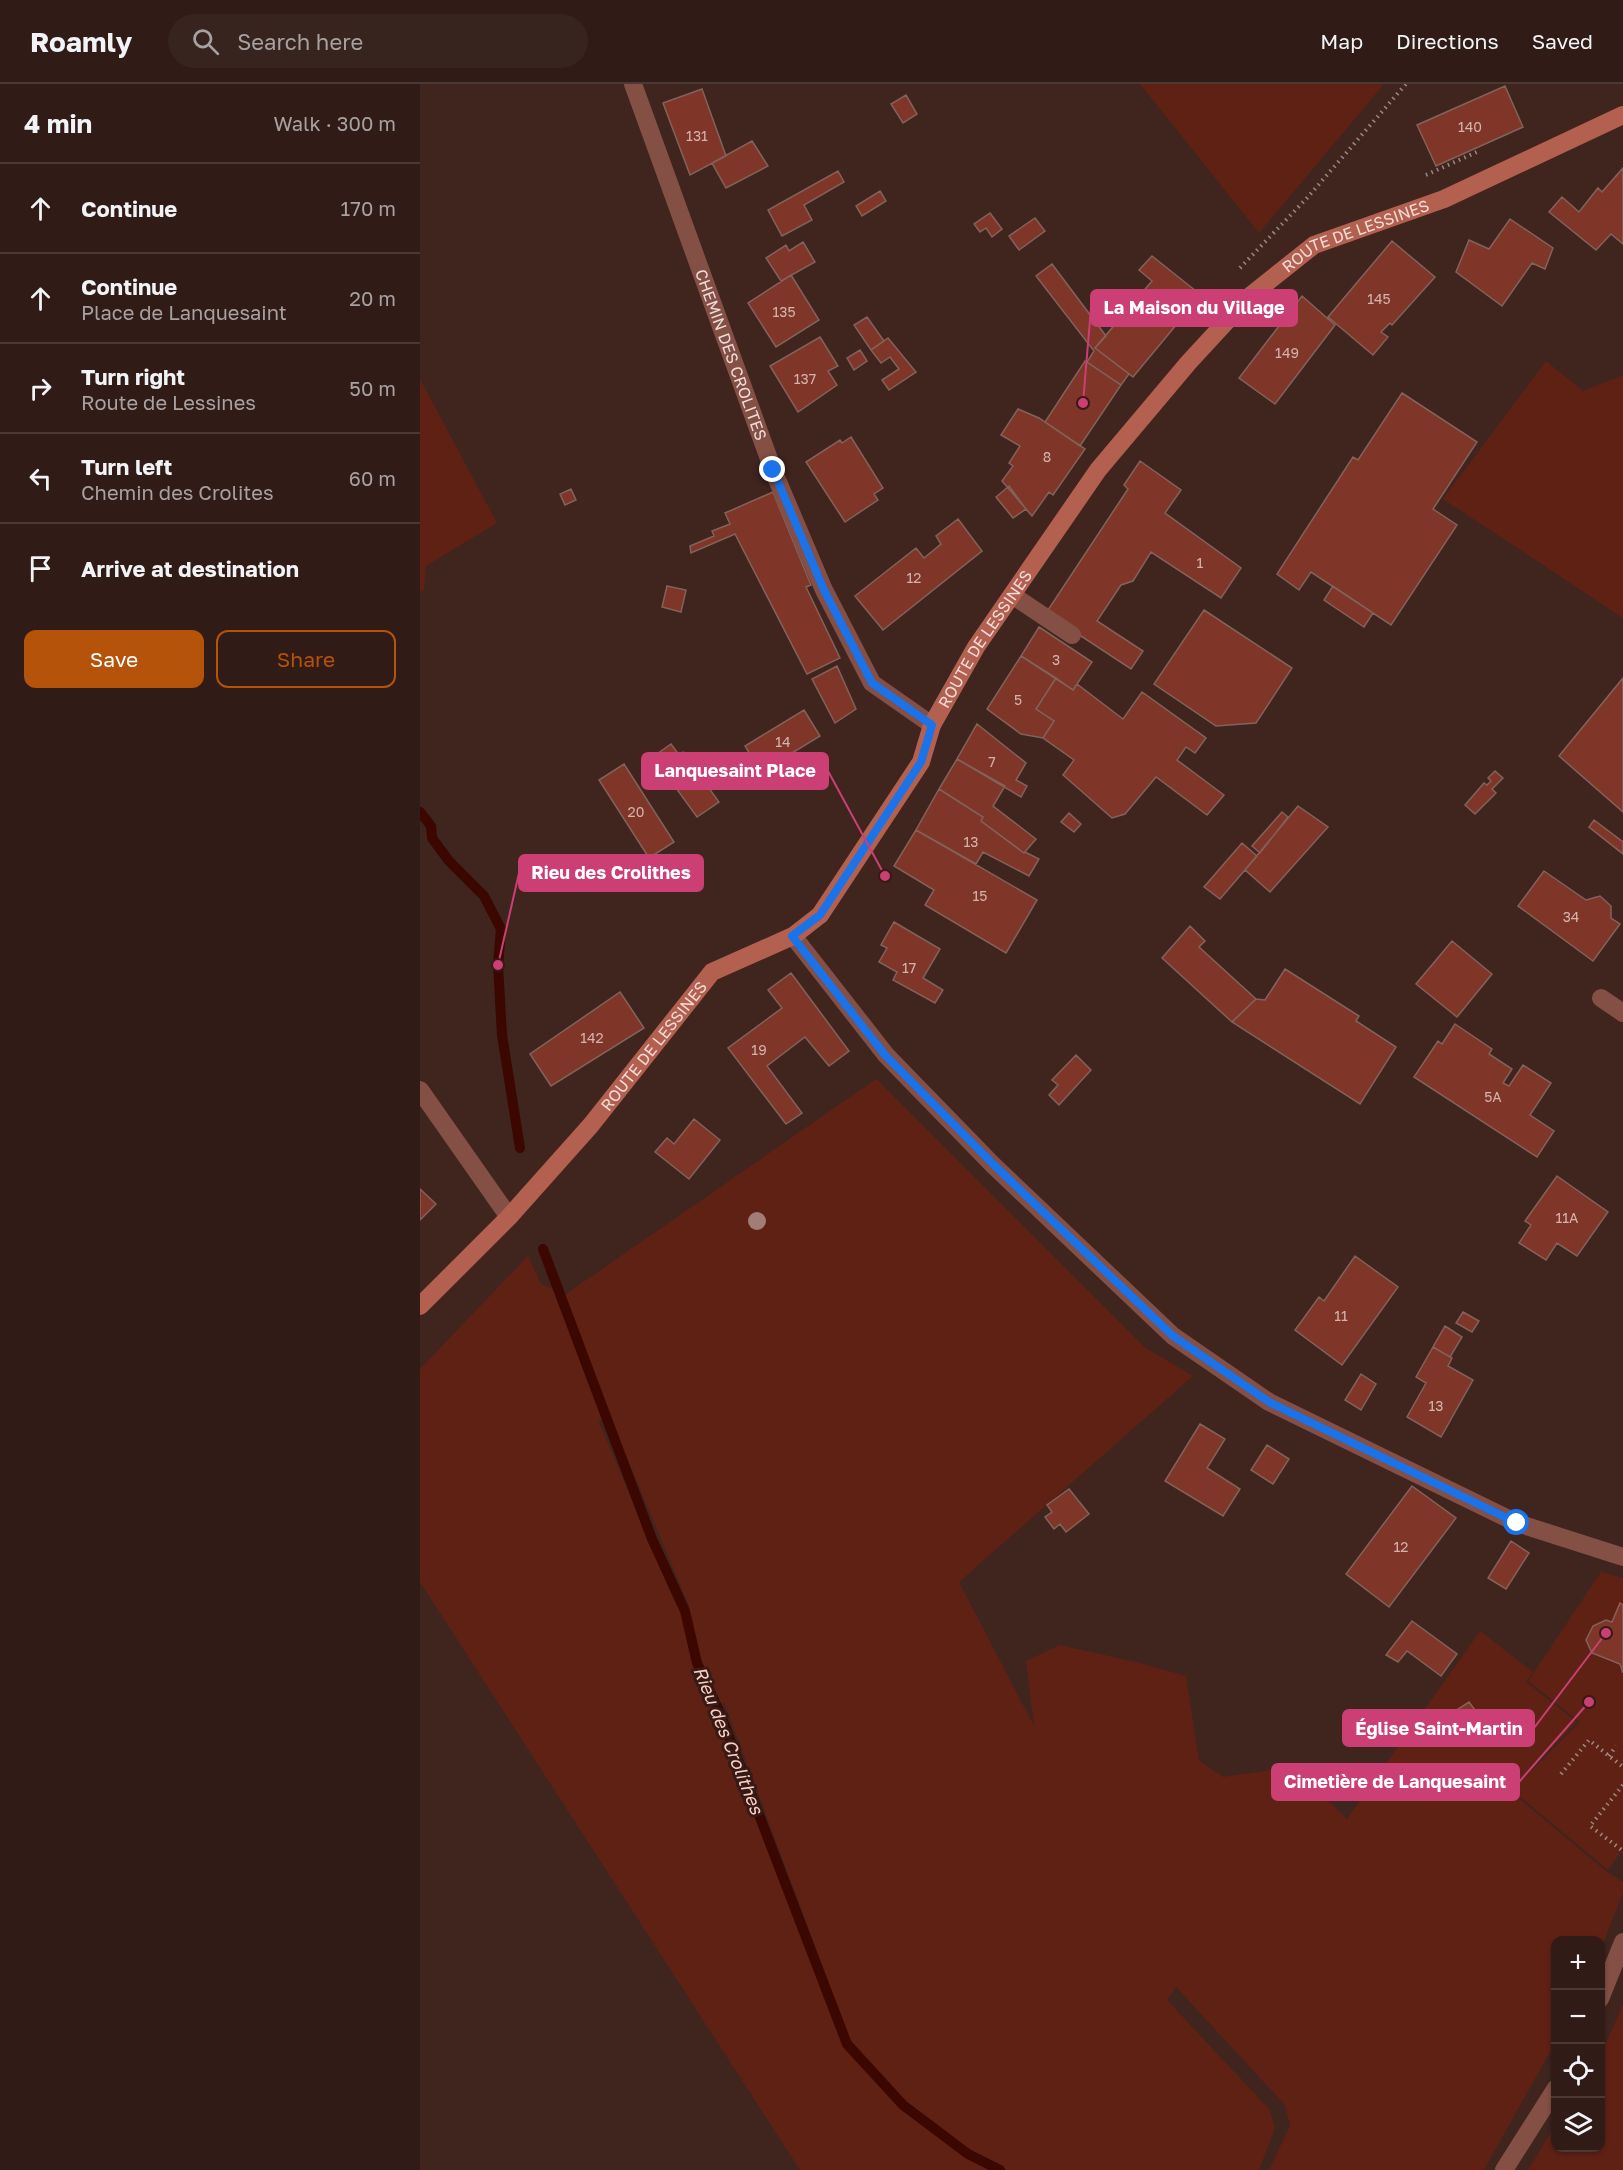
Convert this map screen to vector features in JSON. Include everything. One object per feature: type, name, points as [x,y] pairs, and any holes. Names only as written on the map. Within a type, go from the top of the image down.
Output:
[{"type":"main road","name":"ROUTE DE LESSINES","points":[[420,1306],[509,1217],[591,1125],[712,972],[792,936],[820,915],[921,762],[932,725],[976,647],[1098,470],[1189,362],[1250,296],[1314,245],[1444,199],[1623,115]]},
{"type":"street","name":"CHEMIN DES CROLITES","points":[[633,84],[773,470],[824,590],[872,683],[932,725]]},
{"type":"street","points":[[1012,595],[1072,635]]},
{"type":"street","points":[[792,936],[885,1055],[993,1164],[1183,1343],[1269,1402],[1517,1523],[1623,1557]]},
{"type":"street","points":[[1600,998],[1623,1013]]},
{"type":"street","points":[[420,1090],[509,1217]]},
{"type":"street","points":[[1604,1990],[1623,1942]]},
{"type":"street","points":[[1504,2170],[1551,2096]]},
{"type":"path","points":[[1307,198],[1406,84]]},
{"type":"path","points":[[1561,1774],[1589,1740],[1623,1767]]},
{"type":"path","points":[[1608,1755],[1616,1746]]},
{"type":"path","points":[[1623,1785],[1590,1826],[1623,1851]]},
{"type":"shaded area","points":[[1140,84],[1384,84],[1259,233]]},
{"type":"shaded area","points":[[1546,361],[1583,391],[1623,375],[1623,618],[1443,499]]},
{"type":"shaded area","points":[[420,379],[497,523],[426,566],[424,590],[420,592]]},
{"type":"shaded area","points":[[876,1079],[1144,1347],[1193,1376],[959,1582],[1034,1726],[1026,1661],[1060,1645],[1186,1676],[1199,1761],[1223,1777],[1294,1767],[1347,1819],[1480,1631],[1533,1672],[1526,1682],[1577,1722],[1509,1790],[1607,1872],[1623,1882],[1623,1892],[1605,1939],[1605,1936],[1551,1936],[1551,2050],[1484,2170],[1269,2170],[1290,2126],[1285,2105],[1176,1987],[1167,2000],[1270,2110],[1275,2128],[1259,2170],[800,2170],[420,1582],[420,1369],[528,1256],[541,1284],[566,1294]],"holes":[[[608,1412],[689,1606],[676,1605],[599,1422]],[[724,1702],[815,1946],[808,1956],[714,1711]]]},
{"type":"shaded area","points":[[1601,1572],[1623,1578],[1623,1605],[1620,1604],[1612,1622],[1606,1620],[1593,1626],[1586,1640],[1592,1653],[1620,1664],[1623,1673],[1623,1849],[1608,1870],[1512,1790],[1580,1722],[1528,1681]]},
{"type":"shaded area","points":[[1623,2005],[1623,2170],[1528,2170],[1551,2133],[1551,2152],[1605,2152],[1605,2045]]},
{"type":"building","points":[[1505,86],[1523,127],[1436,166],[1417,125]]},
{"type":"building","points":[[702,89],[726,156],[690,175],[663,103]]},
{"type":"building","points":[[906,95],[917,114],[903,123],[891,104]]},
{"type":"building","points":[[752,141],[768,166],[726,188],[712,163]]},
{"type":"building","points":[[1623,168],[1623,244],[1611,234],[1596,250],[1549,212],[1562,197],[1579,212],[1598,188],[1602,192]]},
{"type":"building","points":[[838,171],[844,182],[804,205],[812,220],[782,236],[768,210]]},
{"type":"building","points":[[880,191],[886,201],[862,216],[856,206]]},
{"type":"building","points":[[990,213],[1002,229],[992,237],[986,228],[980,232],[974,224]]},
{"type":"building","points":[[1035,218],[1045,231],[1019,250],[1009,236]]},
{"type":"building","points":[[1510,219],[1553,248],[1545,269],[1532,263],[1502,306],[1456,272],[1469,240],[1489,249]]},
{"type":"building","points":[[1392,241],[1435,277],[1392,325],[1390,323],[1381,332],[1388,337],[1373,355],[1328,317]]},
{"type":"building","points":[[803,242],[815,262],[781,281],[766,258],[786,245],[789,251]]},
{"type":"building","points":[[1152,256],[1201,295],[1133,377],[1095,348],[1152,281],[1139,270]]},
{"type":"building","points":[[1052,264],[1106,336],[1095,348],[1129,374],[1121,385],[1087,362],[1094,351],[1036,276]]},
{"type":"building","points":[[791,275],[819,320],[776,347],[748,303]]},
{"type":"building","points":[[1302,296],[1335,325],[1275,404],[1239,378]]},
{"type":"building","points":[[867,317],[884,341],[871,350],[854,325]]},
{"type":"building","points":[[820,337],[838,366],[828,371],[837,385],[798,412],[770,366]]},
{"type":"building","points":[[888,338],[916,372],[889,390],[882,380],[899,369],[890,357],[881,363],[871,350]]},
{"type":"building","points":[[860,350],[867,361],[854,370],[847,358]]},
{"type":"building","points":[[1085,361],[1121,385],[1080,446],[1045,422]]},
{"type":"building","points":[[1402,393],[1477,442],[1433,509],[1457,525],[1391,625],[1311,572],[1299,590],[1277,574],[1353,457],[1358,460]]},
{"type":"building","points":[[1018,409],[1039,418],[1085,449],[1053,495],[1049,492],[1032,516],[1002,481],[1013,466],[1009,463],[1020,446],[1001,435]]},
{"type":"building","points":[[851,437],[883,488],[874,494],[878,500],[845,522],[806,462],[840,440],[842,443]]},
{"type":"building","points":[[1140,461],[1181,490],[1165,513],[1241,568],[1221,598],[1151,552],[1133,581],[1121,585],[1097,621],[1143,651],[1131,669],[1046,613],[1128,489],[1124,485]]},
{"type":"building","points":[[1009,486],[1026,509],[1013,518],[996,497]]},
{"type":"building","points":[[571,489],[576,500],[565,505],[560,494]]},
{"type":"building","points":[[773,492],[811,585],[806,587],[840,658],[807,674],[735,534],[691,553],[690,546],[714,536],[712,531],[730,524],[725,513]]},
{"type":"building","points":[[958,519],[982,551],[883,630],[855,596],[916,548],[924,558],[941,544],[936,536]]},
{"type":"building","points":[[667,586],[686,590],[681,612],[662,607]]},
{"type":"building","points":[[1333,586],[1373,613],[1364,627],[1324,600]]},
{"type":"building","points":[[1204,610],[1292,668],[1256,723],[1216,726],[1154,684]]},
{"type":"building","points":[[1039,627],[1092,662],[1073,690],[1021,656]]},
{"type":"building","points":[[1021,656],[1056,678],[1036,709],[1054,721],[1043,738],[1021,734],[987,709]]},
{"type":"building","points":[[837,666],[856,709],[835,723],[812,679]]},
{"type":"building","points":[[1056,678],[1073,690],[1077,684],[1123,719],[1142,692],[1206,738],[1195,753],[1186,747],[1177,760],[1224,795],[1207,815],[1156,777],[1125,814],[1112,818],[1063,775],[1074,760],[1043,738],[1054,721],[1036,709]]},
{"type":"building","points":[[1623,678],[1623,812],[1559,756]]},
{"type":"building","points":[[804,710],[820,736],[761,772],[745,746]]},
{"type":"building","points":[[977,724],[1026,763],[1016,780],[1027,786],[1021,797],[957,759]]},
{"type":"building","points":[[671,744],[679,755],[683,752],[719,802],[697,817],[671,781],[667,784],[650,759]]},
{"type":"building","points":[[957,759],[1005,786],[993,806],[1036,839],[1024,853],[981,821],[983,817],[939,789]]},
{"type":"building","points":[[624,764],[674,842],[649,858],[599,780]]},
{"type":"building","points":[[1495,771],[1503,778],[1492,789],[1496,793],[1475,814],[1465,805],[1484,783],[1487,785],[1491,781],[1488,778]]},
{"type":"building","points":[[939,789],[983,817],[981,821],[1024,853],[1039,859],[1029,876],[983,852],[976,864],[916,830]]},
{"type":"building","points":[[1298,806],[1328,827],[1270,892],[1245,870]]},
{"type":"building","points":[[1282,812],[1288,817],[1260,853],[1252,846]]},
{"type":"building","points":[[1069,813],[1081,824],[1074,832],[1061,822]]},
{"type":"building","points":[[1594,820],[1623,842],[1623,854],[1589,827]]},
{"type":"building","points":[[916,830],[1037,900],[1006,953],[925,905],[934,890],[894,866]]},
{"type":"building","points":[[1242,843],[1257,856],[1220,899],[1204,887]]},
{"type":"building","points":[[1544,871],[1586,900],[1600,896],[1611,906],[1611,918],[1620,924],[1593,961],[1518,906]]},
{"type":"building","points":[[894,922],[940,949],[923,978],[943,990],[935,1003],[893,980],[897,972],[879,962],[887,948],[881,945]]},
{"type":"building","points":[[1190,926],[1205,941],[1199,947],[1256,999],[1232,1022],[1162,958]]},
{"type":"building","points":[[1452,941],[1492,974],[1457,1017],[1416,984]]},
{"type":"building","points":[[1285,969],[1359,1016],[1356,1021],[1396,1047],[1360,1104],[1232,1022],[1256,999],[1265,1000]]},
{"type":"building","points":[[791,973],[849,1051],[829,1066],[805,1037],[767,1066],[802,1113],[786,1124],[728,1048],[782,1008],[768,990]]},
{"type":"building","points":[[620,992],[644,1028],[551,1086],[530,1054]]},
{"type":"building","points":[[1455,1024],[1492,1049],[1489,1054],[1512,1069],[1503,1083],[1509,1086],[1523,1065],[1551,1083],[1530,1115],[1554,1131],[1537,1157],[1414,1077],[1438,1041],[1442,1044]]},
{"type":"building","points":[[1076,1055],[1091,1070],[1059,1105],[1049,1095],[1058,1085],[1052,1080]]},
{"type":"building","points":[[694,1119],[720,1140],[689,1179],[655,1152],[667,1138],[674,1144]]},
{"type":"building","points":[[1557,1176],[1608,1212],[1577,1256],[1557,1243],[1546,1260],[1519,1243],[1531,1225],[1525,1221]]},
{"type":"building","points":[[420,1189],[436,1204],[420,1220]]},
{"type":"building","points":[[1355,1256],[1398,1287],[1342,1365],[1295,1330],[1319,1297],[1324,1301]]},
{"type":"building","points":[[1463,1312],[1479,1321],[1472,1332],[1456,1323]]},
{"type":"building","points":[[1445,1326],[1462,1337],[1450,1357],[1433,1347]]},
{"type":"building","points":[[1433,1347],[1452,1358],[1448,1366],[1473,1380],[1441,1437],[1407,1417],[1426,1383],[1416,1377]]},
{"type":"building","points":[[1361,1374],[1376,1384],[1361,1410],[1345,1400]]},
{"type":"building","points":[[1200,1424],[1225,1439],[1207,1468],[1240,1489],[1223,1516],[1165,1481]]},
{"type":"building","points":[[1267,1445],[1289,1459],[1273,1484],[1251,1470]]},
{"type":"building","points":[[1412,1486],[1456,1518],[1389,1607],[1346,1574]]},
{"type":"building","points":[[1069,1489],[1089,1514],[1066,1532],[1060,1524],[1054,1529],[1045,1517],[1052,1512],[1047,1505]]},
{"type":"building","points":[[1511,1541],[1529,1553],[1506,1589],[1488,1578]]},
{"type":"building","points":[[1620,1603],[1623,1605],[1623,1673],[1620,1664],[1592,1653],[1586,1640],[1593,1626],[1606,1620],[1612,1622]]},
{"type":"building","points":[[1412,1621],[1457,1654],[1441,1676],[1407,1651],[1398,1662],[1386,1655]]},
{"type":"building","points":[[1469,1702],[1481,1718],[1468,1727],[1470,1730],[1465,1734],[1452,1713]]},
{"type":"waterway","name":"Rieu des Crolithes","points":[[420,812],[431,826],[432,838],[449,861],[484,896],[501,929],[498,965],[502,1035],[520,1148]]},
{"type":"waterway","name":"Rieu des Crolithes","points":[[543,1249],[652,1539],[685,1611],[697,1663],[720,1713],[847,2044],[903,2105],[968,2154],[1000,2170]]},
{"type":"place","name":"La Maison du Village","points":[[1083,403]]},
{"type":"place","name":"Lanquesaint Place","points":[[885,876]]},
{"type":"place","name":"Rieu des Crolithes","points":[[498,965]]},
{"type":"place","name":"Église Saint-Martin","points":[[1606,1633]]},
{"type":"place","name":"Cimetière de Lanquesaint","points":[[1589,1702]]},
{"type":"route","points":[[773,470],[824,590],[872,683],[932,725],[921,762],[820,915],[792,936],[885,1055],[993,1164],[1173,1336],[1269,1402],[1517,1523]]}]
